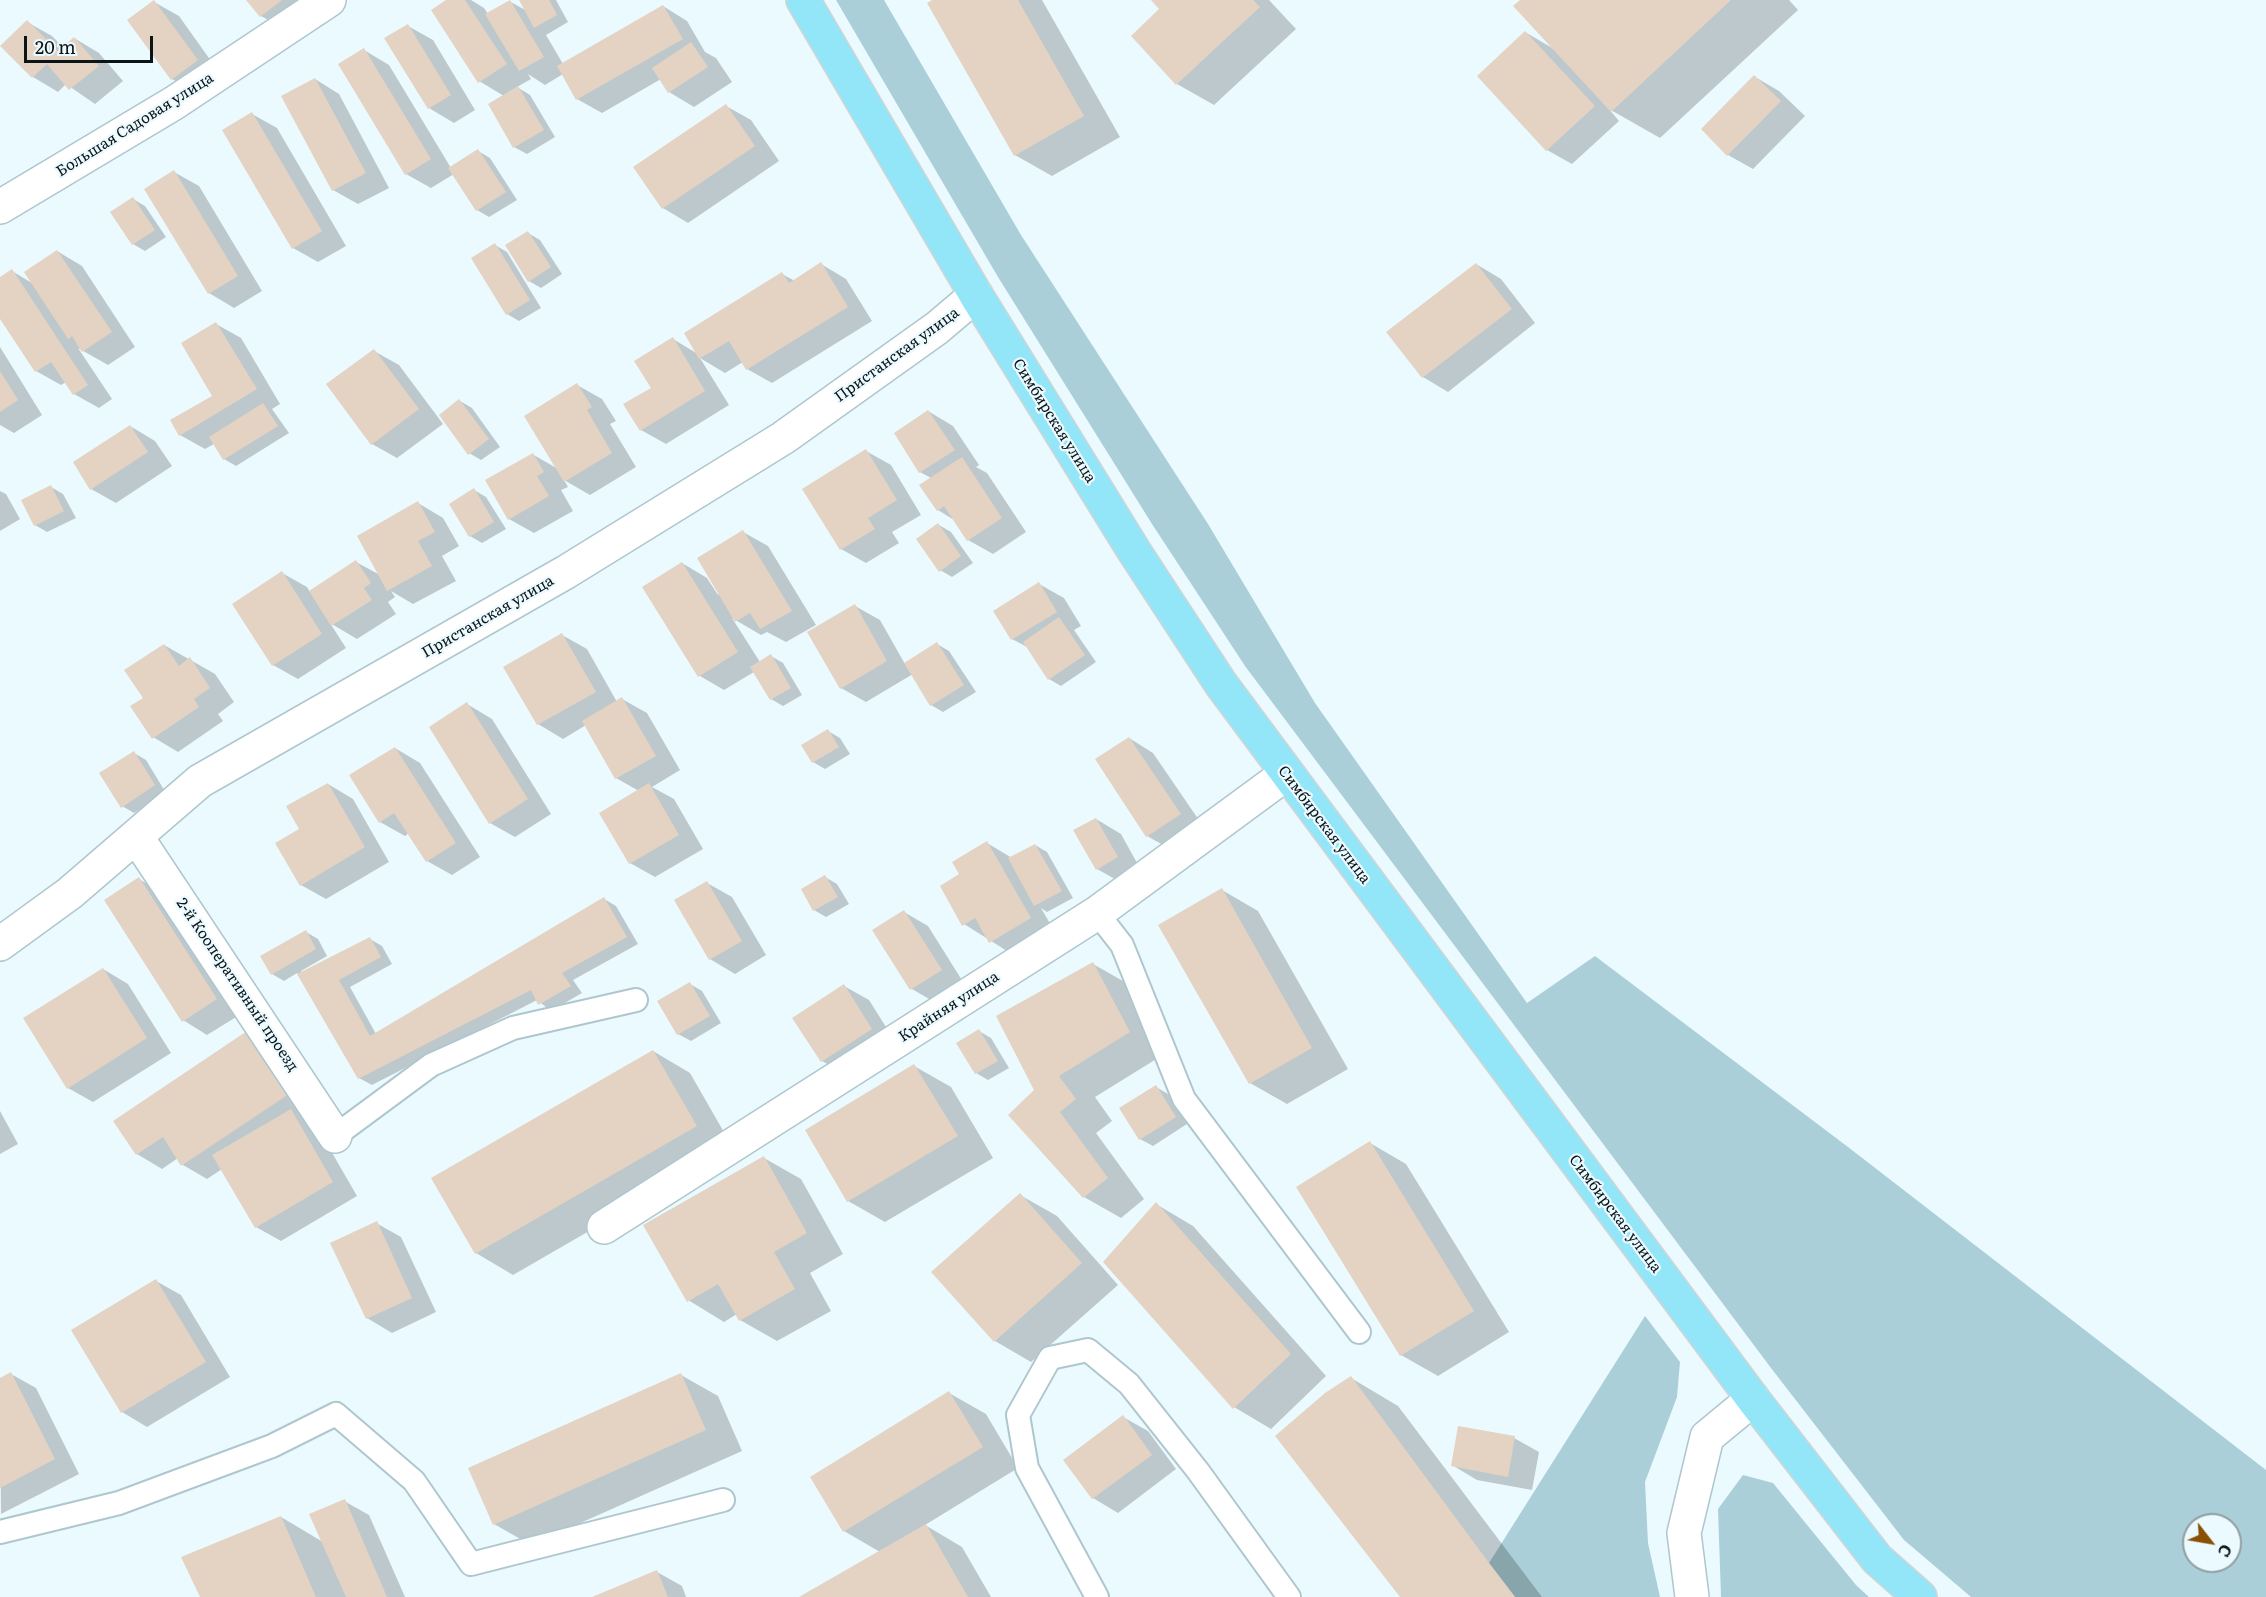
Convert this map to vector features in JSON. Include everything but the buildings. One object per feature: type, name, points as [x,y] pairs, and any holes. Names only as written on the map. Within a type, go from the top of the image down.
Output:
[{"type":"main road","name":"Симбирская улица","points":[[803,0],[976,295],[1134,550],[1221,684],[1753,1399],[1877,1559],[1920,1597]]},
{"type":"street","name":"Большая Садовая улица","points":[[0,207],[174,103],[329,0]]},
{"type":"street","name":"Пристанская улица","points":[[1,940],[70,893],[200,781],[566,572],[783,438],[937,328],[976,295]]},
{"type":"street","name":"Крайняя улица","points":[[604,1227],[1096,913],[1286,774]]},
{"type":"street","name":"2-й Кооперативный проезд","points":[[136,836],[335,1136]]},
{"type":"street","points":[[1692,1597],[1684,1533],[1707,1437],[1753,1399]]},
{"type":"lane","points":[[1096,913],[1122,945],[1184,1099],[1359,1332]]},
{"type":"lane","points":[[335,1136],[431,1065],[513,1028],[636,1000]]},
{"type":"lane","points":[[1098,1597],[1027,1468],[1018,1415],[1050,1358],[1088,1350],[1129,1384],[1198,1471],[1289,1597]]},
{"type":"lane","points":[[0,1532],[119,1503],[272,1446],[336,1413],[414,1481],[471,1564],[723,1500]]},
{"type":"shaded area","points":[[836,0],[884,0],[1021,235],[1208,524],[1315,703],[1527,1003],[1595,956],[1848,1147],[2266,1470],[2266,1597],[1971,1597],[1904,1540],[1771,1368],[1245,666],[1152,524],[998,277]]},
{"type":"shaded area","points":[[1645,1316],[1680,1362],[1677,1397],[1645,1482],[1648,1543],[1660,1597],[1515,1597],[1489,1563]]},
{"type":"shaded area","points":[[1743,1475],[1773,1483],[1856,1585],[1869,1597],[1721,1597],[1718,1509]]}]
